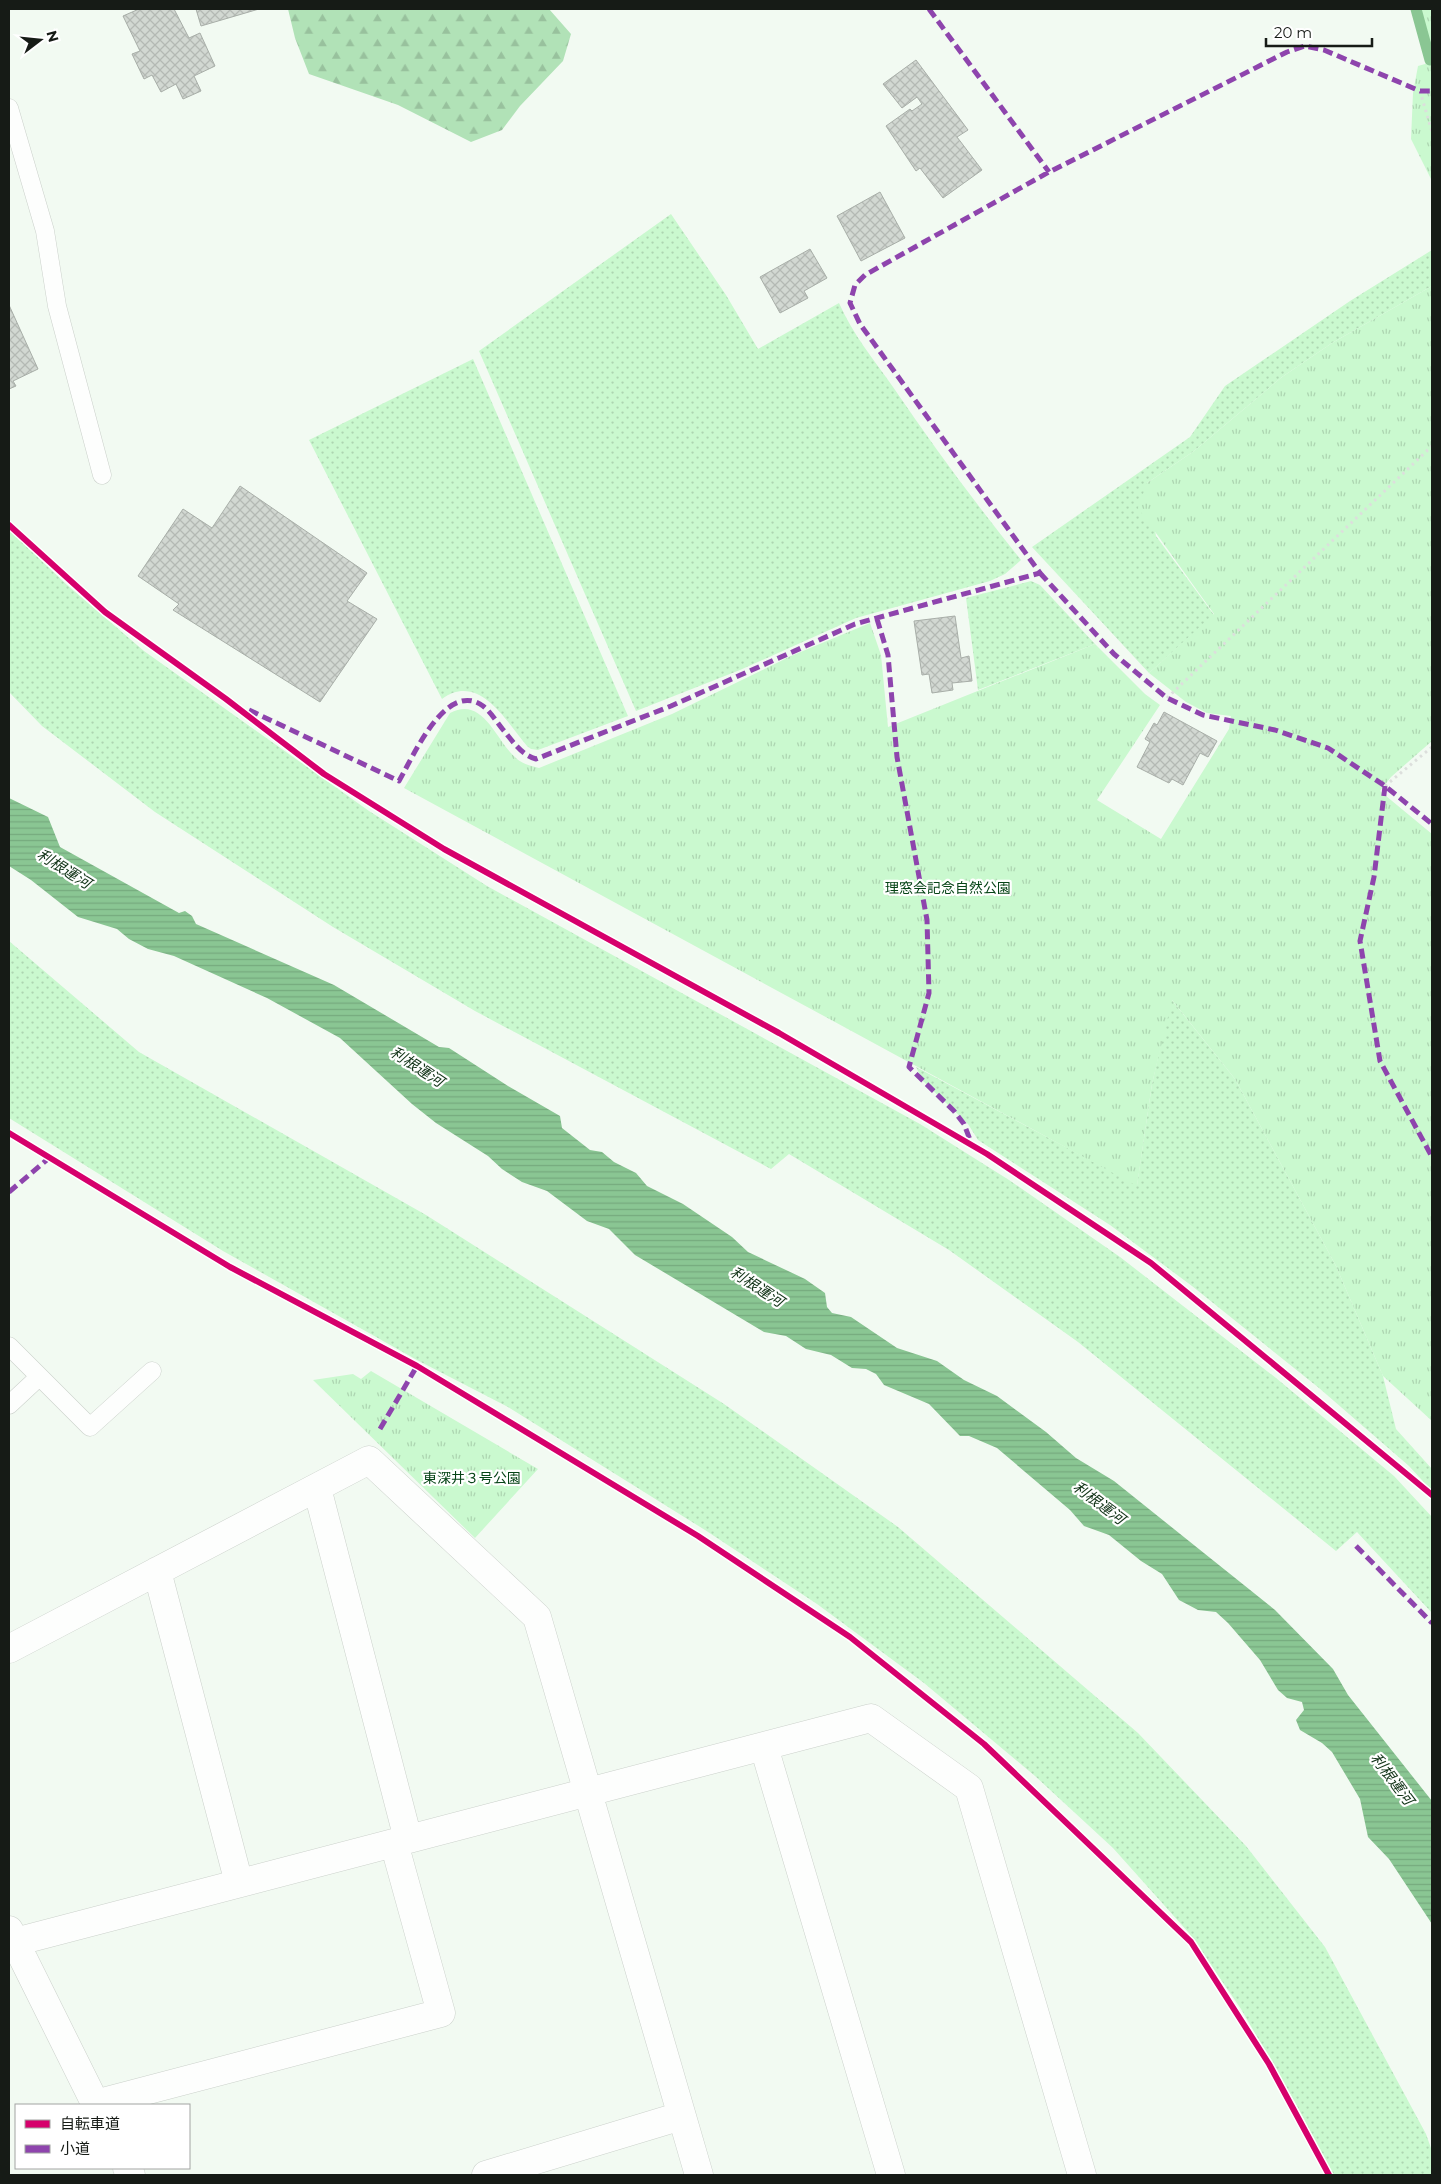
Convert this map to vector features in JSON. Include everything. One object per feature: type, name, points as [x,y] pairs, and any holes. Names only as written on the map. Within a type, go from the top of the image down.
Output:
[{"type":"street","points":[[9,1649],[369,1460],[537,1617],[699,2175]]},
{"type":"street","points":[[99,2104],[441,2013],[317,1488]]},
{"type":"street","points":[[157,1571],[240,1883]]},
{"type":"street","points":[[95,2104],[12,1936],[240,1883],[764,1748],[871,1718],[969,1788],[1082,2175]]},
{"type":"street","points":[[764,1748],[891,2175]]},
{"type":"street","points":[[501,2173],[681,2116]]},
{"type":"lane","points":[[9,108],[45,231],[57,306],[102,475]]},
{"type":"lane","points":[[9,1346],[90,1427],[152,1371]]},
{"type":"lane","points":[[9,1405],[39,1377]]},
{"type":"path","points":[[1420,91],[1432,132]]},
{"type":"path","points":[[1167,698],[1432,446]]},
{"type":"path","points":[[1385,786],[1432,747]]},
{"type":"green space","points":[[288,9],[549,9],[571,34],[563,61],[520,106],[502,130],[471,142],[398,105],[309,74],[295,38]]},
{"type":"green space","points":[[1419,9],[1432,9],[1432,59]]},
{"type":"green space","points":[[1432,62],[1432,181],[1411,139],[1413,93],[1418,66]]},
{"type":"green space","points":[[671,214],[726,295],[758,349],[839,303],[857,336],[924,431],[1021,560],[1005,574],[990,581],[856,618],[740,670],[636,711],[479,351]]},
{"type":"green space","points":[[1432,250],[1432,286],[1332,343],[1282,377],[1194,451],[1147,483],[1156,536],[1214,615],[1149,673],[1032,547],[1190,437],[1225,386],[1350,301]]},
{"type":"green space","name":"理窓会記念自然公園","points":[[1432,286],[1432,741],[1391,777],[1380,791],[1432,834],[1432,1421],[1383,1376],[1336,1266],[1235,1079],[1172,1000],[1152,1084],[1137,1186],[404,788],[450,713],[462,709],[472,710],[481,715],[517,759],[524,764],[539,768],[672,714],[791,656],[870,623],[881,655],[888,727],[1095,644],[1145,694],[1160,705],[1097,800],[1161,839],[1229,729],[1231,716],[1207,713],[1186,702],[1149,673],[1214,614],[1138,508],[1147,483],[1194,451],[1282,377],[1332,343]]},
{"type":"green space","points":[[473,359],[628,716],[538,750],[527,746],[501,713],[480,695],[468,691],[455,692],[442,699],[309,440]]},
{"type":"green space","points":[[9,530],[67,585],[144,651],[369,811],[487,886],[920,1124],[1009,1180],[1120,1257],[1276,1378],[1394,1476],[1432,1517],[1432,1613],[1357,1532],[1336,1551],[1078,1342],[949,1250],[789,1154],[771,1169],[475,1011],[333,927],[155,812],[42,726],[9,692]]},
{"type":"green space","points":[[1031,581],[1040,585],[1095,644],[978,690],[966,598]]},
{"type":"green space","points":[[9,941],[139,1052],[426,1215],[724,1404],[898,1527],[1138,1733],[1246,1846],[1325,1947],[1426,2134],[1432,2151],[1432,2175],[1332,2175],[1297,2106],[1241,2009],[1189,1933],[1113,1848],[1035,1776],[924,1683],[817,1604],[705,1530],[508,1407],[417,1360],[223,1251],[9,1118]]},
{"type":"green space","points":[[1171,999],[1235,1079],[1336,1266],[1383,1376],[1396,1429],[1432,1469],[1432,1491],[1409,1466],[1319,1388],[1192,1286],[1110,1225],[978,1140],[968,1124],[923,1081],[916,1067],[1137,1185],[1152,1084]]},
{"type":"green space","name":"東深井３号公園","points":[[371,1371],[538,1469],[475,1538],[313,1380],[353,1374],[361,1379]]},
{"type":"water","name":"利根運河","points":[[9,798],[48,817],[60,847],[179,913],[185,911],[192,916],[196,924],[334,985],[439,1047],[449,1048],[508,1086],[560,1116],[562,1128],[590,1150],[602,1152],[614,1162],[636,1173],[647,1186],[683,1204],[732,1237],[748,1252],[805,1279],[825,1293],[827,1307],[832,1313],[851,1317],[897,1348],[937,1361],[964,1380],[997,1396],[1046,1432],[1076,1458],[1114,1481],[1275,1610],[1333,1669],[1348,1695],[1432,1801],[1432,1924],[1389,1859],[1368,1837],[1360,1799],[1332,1752],[1322,1743],[1300,1730],[1296,1720],[1304,1710],[1302,1702],[1287,1698],[1278,1690],[1260,1660],[1216,1612],[1198,1610],[1179,1600],[1162,1574],[1141,1561],[1109,1535],[1084,1526],[1070,1510],[997,1448],[969,1436],[960,1436],[929,1404],[884,1385],[876,1374],[866,1369],[852,1368],[831,1355],[806,1349],[786,1336],[764,1332],[635,1255],[609,1229],[587,1221],[547,1191],[522,1182],[502,1169],[488,1156],[436,1123],[412,1104],[340,1038],[267,998],[174,956],[148,949],[129,939],[117,929],[78,917],[31,880],[9,866]]},
{"type":"building","points":[[139,9],[174,9],[189,38],[200,33],[215,66],[194,76],[201,91],[183,99],[176,84],[161,92],[152,75],[144,79],[132,54],[140,51],[123,16]]},
{"type":"building","points":[[196,9],[259,9],[201,26]]},
{"type":"building","points":[[916,60],[968,130],[957,137],[982,170],[943,198],[920,168],[916,171],[886,126],[910,109],[912,111],[922,104],[917,97],[902,108],[883,84]]},
{"type":"building","points":[[880,192],[905,238],[861,261],[837,216]]},
{"type":"building","points":[[810,249],[827,278],[804,291],[808,298],[780,313],[760,277]]},
{"type":"building","points":[[9,305],[38,369],[13,381],[16,386],[9,389]]},
{"type":"building","points":[[240,486],[367,573],[347,601],[377,619],[320,702],[173,610],[179,604],[138,576],[183,509],[212,528]]},
{"type":"building","points":[[955,616],[961,658],[969,656],[972,681],[952,683],[953,690],[932,693],[929,674],[922,675],[914,621]]},
{"type":"building","points":[[1164,712],[1217,741],[1208,757],[1200,753],[1183,785],[1172,779],[1169,783],[1137,767],[1150,742],[1145,739],[1154,723],[1157,725]]},
{"type":"waterway","points":[[1416,9],[1430,60]]},
{"type":"marked path","points":[[929,9],[1049,172]]},
{"type":"marked path","points":[[249,710],[399,781],[432,724],[456,703],[469,700],[483,706],[519,748],[527,755],[536,759],[671,706],[855,624],[1040,573],[860,324],[850,303],[855,285],[865,275],[1049,172],[1287,52],[1305,46],[1324,50],[1420,91],[1432,91]]},
{"type":"marked path","points":[[1040,573],[1114,654],[1167,698],[1203,715],[1275,730],[1328,748],[1385,786],[1432,824]]},
{"type":"marked path","points":[[877,619],[888,655],[897,757],[927,920],[929,993],[909,1067],[954,1111],[964,1124],[972,1145]]},
{"type":"marked path","points":[[1385,786],[1374,877],[1360,941],[1380,1061],[1432,1157]]},
{"type":"marked path","points":[[9,1192],[49,1158]]},
{"type":"marked path","points":[[380,1429],[417,1366]]},
{"type":"marked path","points":[[1356,1546],[1432,1623]]},
{"type":"cycle path","points":[[9,525],[105,612],[226,699],[324,774],[444,849],[779,1033],[987,1154],[1151,1263],[1432,1495]]},
{"type":"cycle path","points":[[9,1133],[230,1267],[417,1366],[698,1536],[850,1637],[984,1744],[1191,1942],[1269,2064],[1329,2175]]}]
